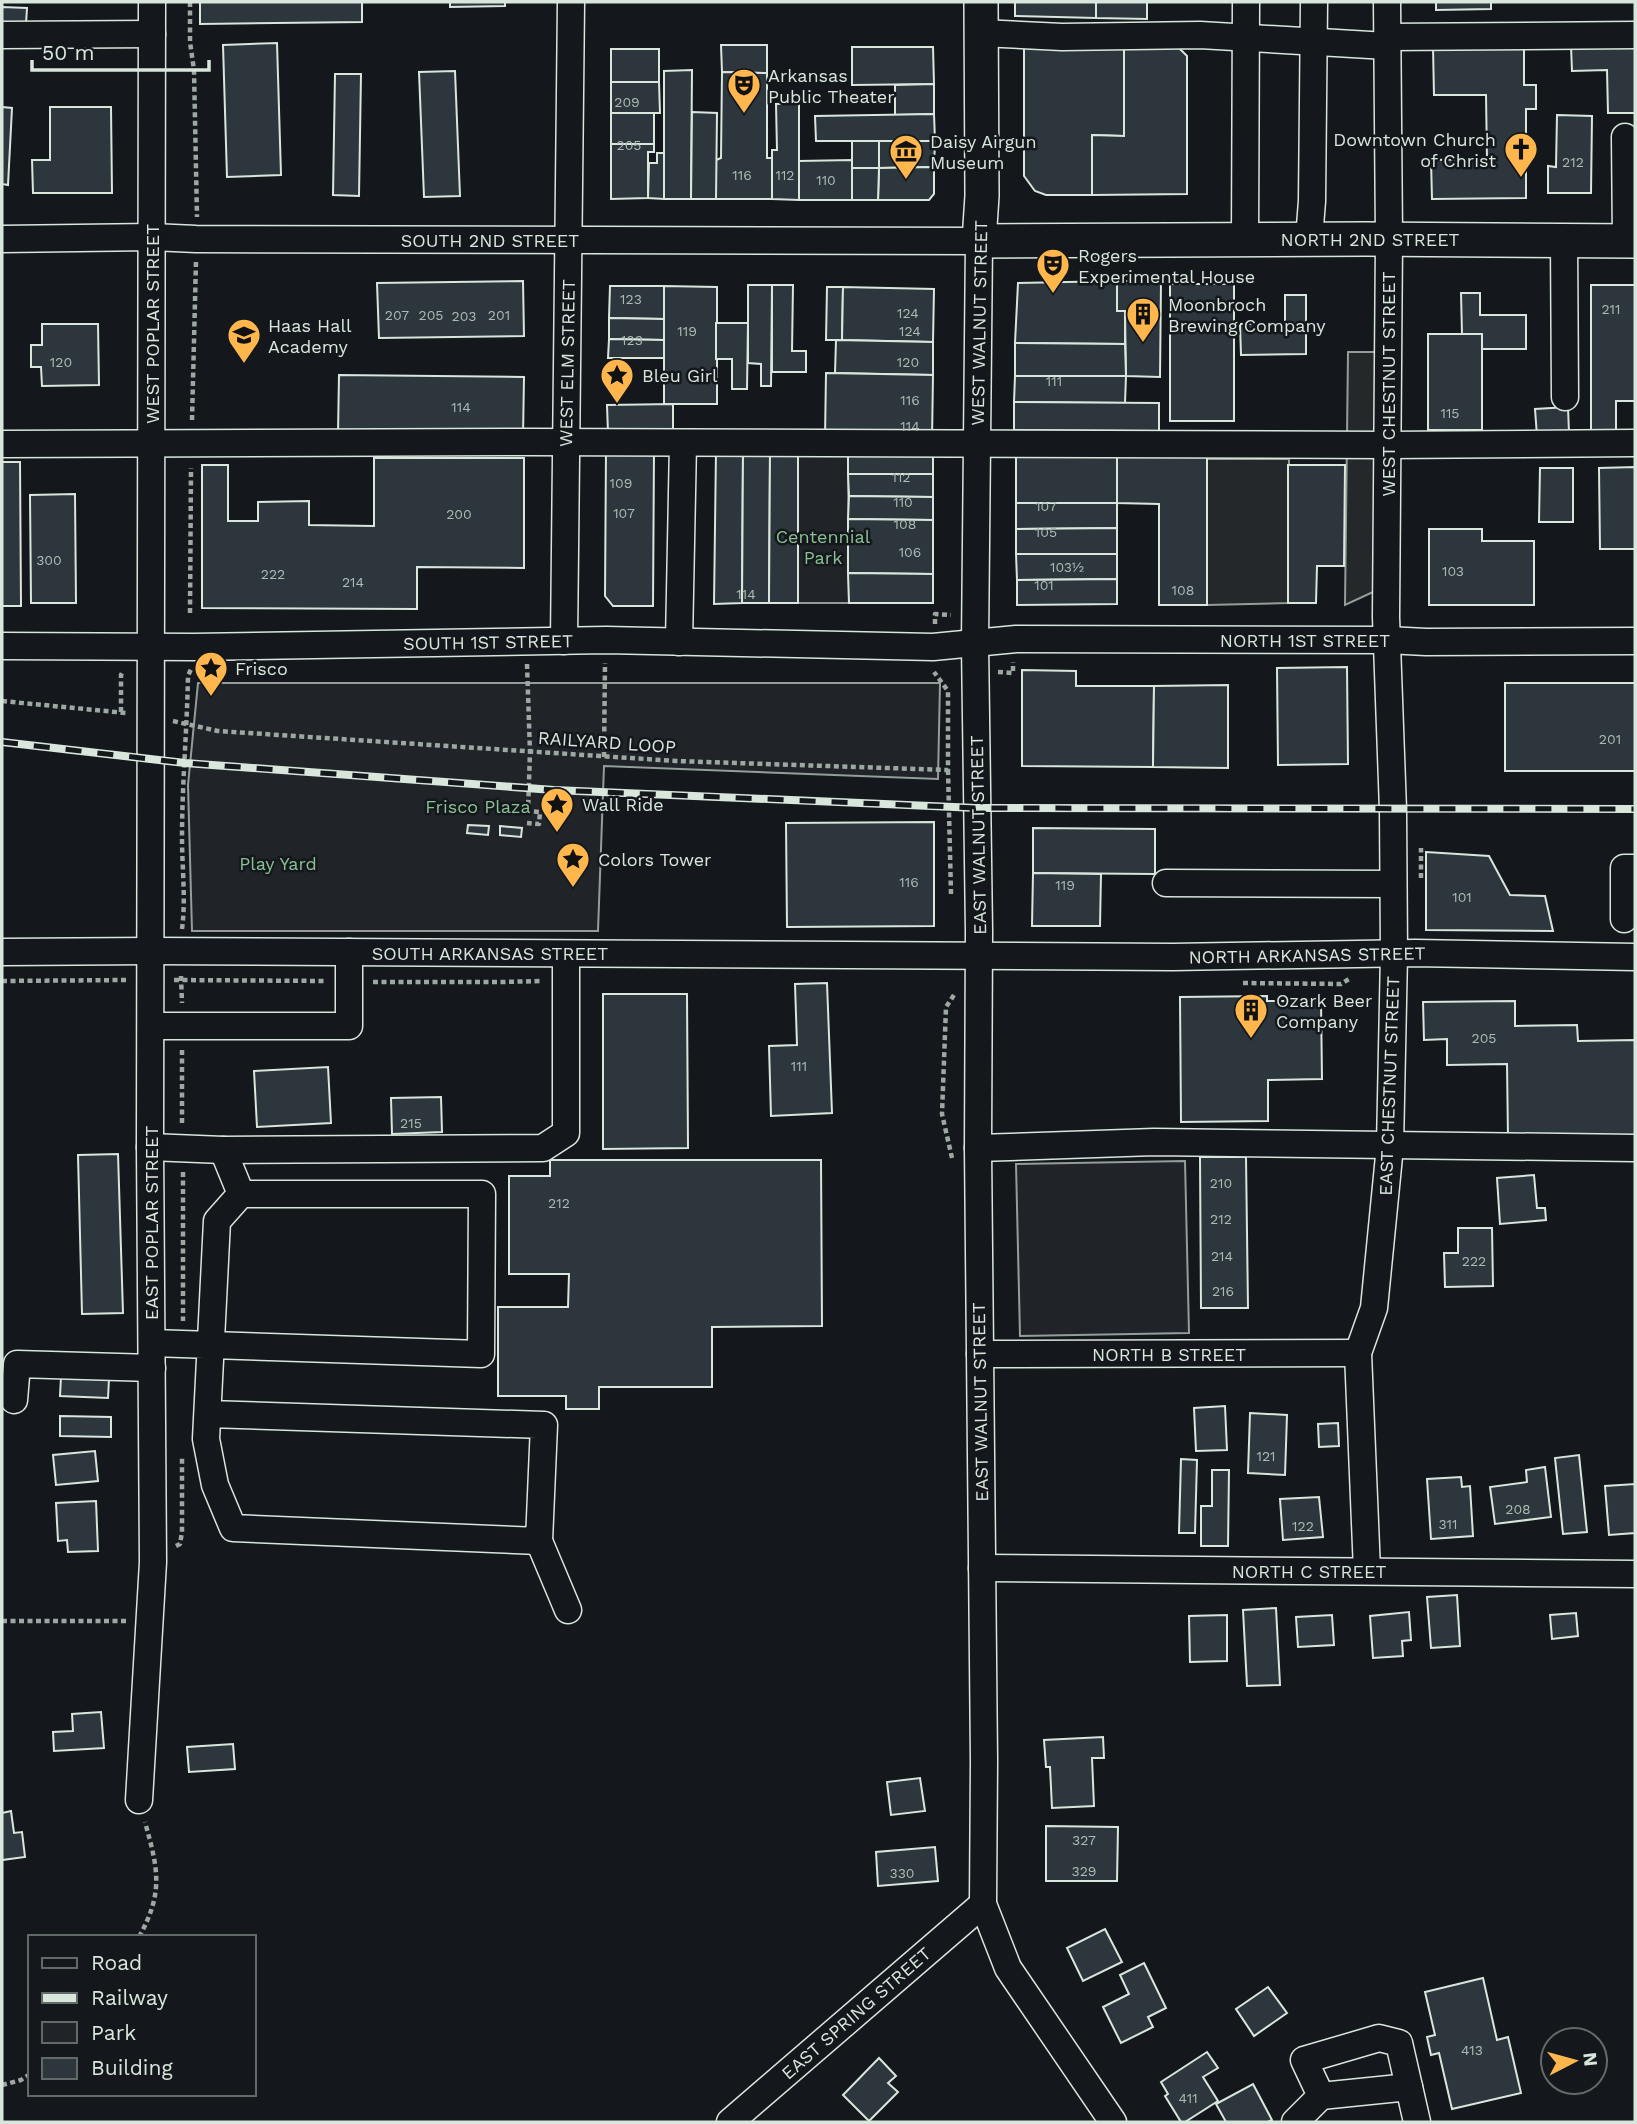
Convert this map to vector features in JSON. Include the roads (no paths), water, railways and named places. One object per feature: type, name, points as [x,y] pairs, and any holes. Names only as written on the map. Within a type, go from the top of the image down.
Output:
[{"type":"main road","name":"WEST WALNUT STREET","points":[[979,241],[982,196],[981,17]]},
{"type":"main road","name":"NORTH 2ND STREET","points":[[979,241],[1631,241]]},
{"type":"street","name":"WEST POPLAR STREET","points":[[152,2],[152,646]]},
{"type":"street","name":"WEST ELM STREET","points":[[564,641],[571,2]]},
{"type":"street","points":[[1245,239],[1246,2]]},
{"type":"street","points":[[1308,239],[1312,201],[1314,2]]},
{"type":"street","name":"WEST CHESTNUT STREET","points":[[1387,2],[1387,640]]},
{"type":"street","points":[[981,17],[1062,37],[1200,35],[1313,43],[1635,35]]},
{"type":"street","points":[[2,35],[152,34]]},
{"type":"street","points":[[1625,137],[1631,241]]},
{"type":"street","name":"SOUTH 2ND STREET","points":[[2,239],[152,237],[979,241]]},
{"type":"street","points":[[1564,240],[1565,397]]},
{"type":"street","name":"WEST WALNUT STREET","points":[[975,644],[979,241]]},
{"type":"street","points":[[2,443],[1635,443]]},
{"type":"street","points":[[679,642],[683,443]]},
{"type":"street","name":"NORTH 1ST STREET","points":[[975,644],[1016,639],[1426,642],[1635,640]]},
{"type":"street","name":"EAST CHESTNUT STREET","points":[[1367,1572],[1358,1353],[1374,1308],[1390,1146],[1394,954],[1393,810],[1387,640]]},
{"type":"street","name":"SOUTH 1ST STREET","points":[[2,646],[208,647],[564,641],[933,647],[975,644]]},
{"type":"street","name":"EAST WALNUT STREET","points":[[975,644],[984,1747],[982,1904],[1008,1968],[1114,2122]]},
{"type":"street","name":"EAST POPLAR STREET","points":[[139,1800],[153,1562],[150,1147],[152,646]]},
{"type":"street","points":[[1628,957],[1629,920],[1624,868],[1635,868]]},
{"type":"street","points":[[1166,883],[1393,884]]},
{"type":"street","name":"SOUTH ARKANSAS STREET","points":[[2,952],[979,955]]},
{"type":"street","points":[[151,1026],[349,1027],[349,952]]},
{"type":"street","points":[[150,1147],[223,1150],[543,1148],[566,1133],[566,954]]},
{"type":"street","name":"NORTH ARKANSAS STREET","points":[[979,955],[1173,957],[1394,954],[1628,957]]},
{"type":"street","points":[[978,1148],[1154,1143],[1635,1148]]},
{"type":"street","points":[[223,1150],[241,1194]]},
{"type":"street","points":[[15,1400],[17,1364],[152,1356],[183,1344],[211,1345],[481,1354],[482,1194],[241,1194],[217,1221],[211,1345],[208,1414],[206,1438],[215,1485],[233,1528],[539,1541]]},
{"type":"street","name":"NORTH B STREET","points":[[980,1354],[1358,1353]]},
{"type":"street","points":[[208,1414],[544,1425],[539,1541],[568,1610]]},
{"type":"street","name":"NORTH C STREET","points":[[982,1569],[1635,1574]]},
{"type":"street","name":"EAST SPRING STREET","points":[[730,2122],[982,1904]]},
{"type":"street","points":[[1321,2096],[1304,2060],[1379,2038],[1399,2043],[1417,2122]]},
{"type":"street","points":[[1295,2122],[1321,2096],[1409,2087]]},
{"type":"railway","points":[[2,742],[185,763],[554,790],[977,808],[1635,809]]},
{"type":"place","name":"Arkansas Public Theater","points":[[744,115]]},
{"type":"place","name":"Downtown Church of Christ","points":[[1521,179]]},
{"type":"place","name":"Daisy Airgun Museum","points":[[906,181]]},
{"type":"place","name":"Rogers Experimental House","points":[[1053,295]]},
{"type":"place","name":"Moonbroch Brewing Company","points":[[1143,344]]},
{"type":"place","name":"Haas Hall Academy","points":[[244,365]]},
{"type":"place","name":"Bleu Girl","points":[[617,405]]},
{"type":"place","name":"Frisco","points":[[211,698]]},
{"type":"place","name":"Wall Ride","points":[[557,834]]},
{"type":"place","name":"Colors Tower","points":[[573,889]]},
{"type":"place","name":"Ozark Beer Company","points":[[1251,1040]]},
{"type":"park label","name":"Centennial Park","points":[[823,546]]},
{"type":"park label","name":"Frisco Plaza","points":[[478,806]]},
{"type":"park label","name":"Play Yard","points":[[278,863]]}]
